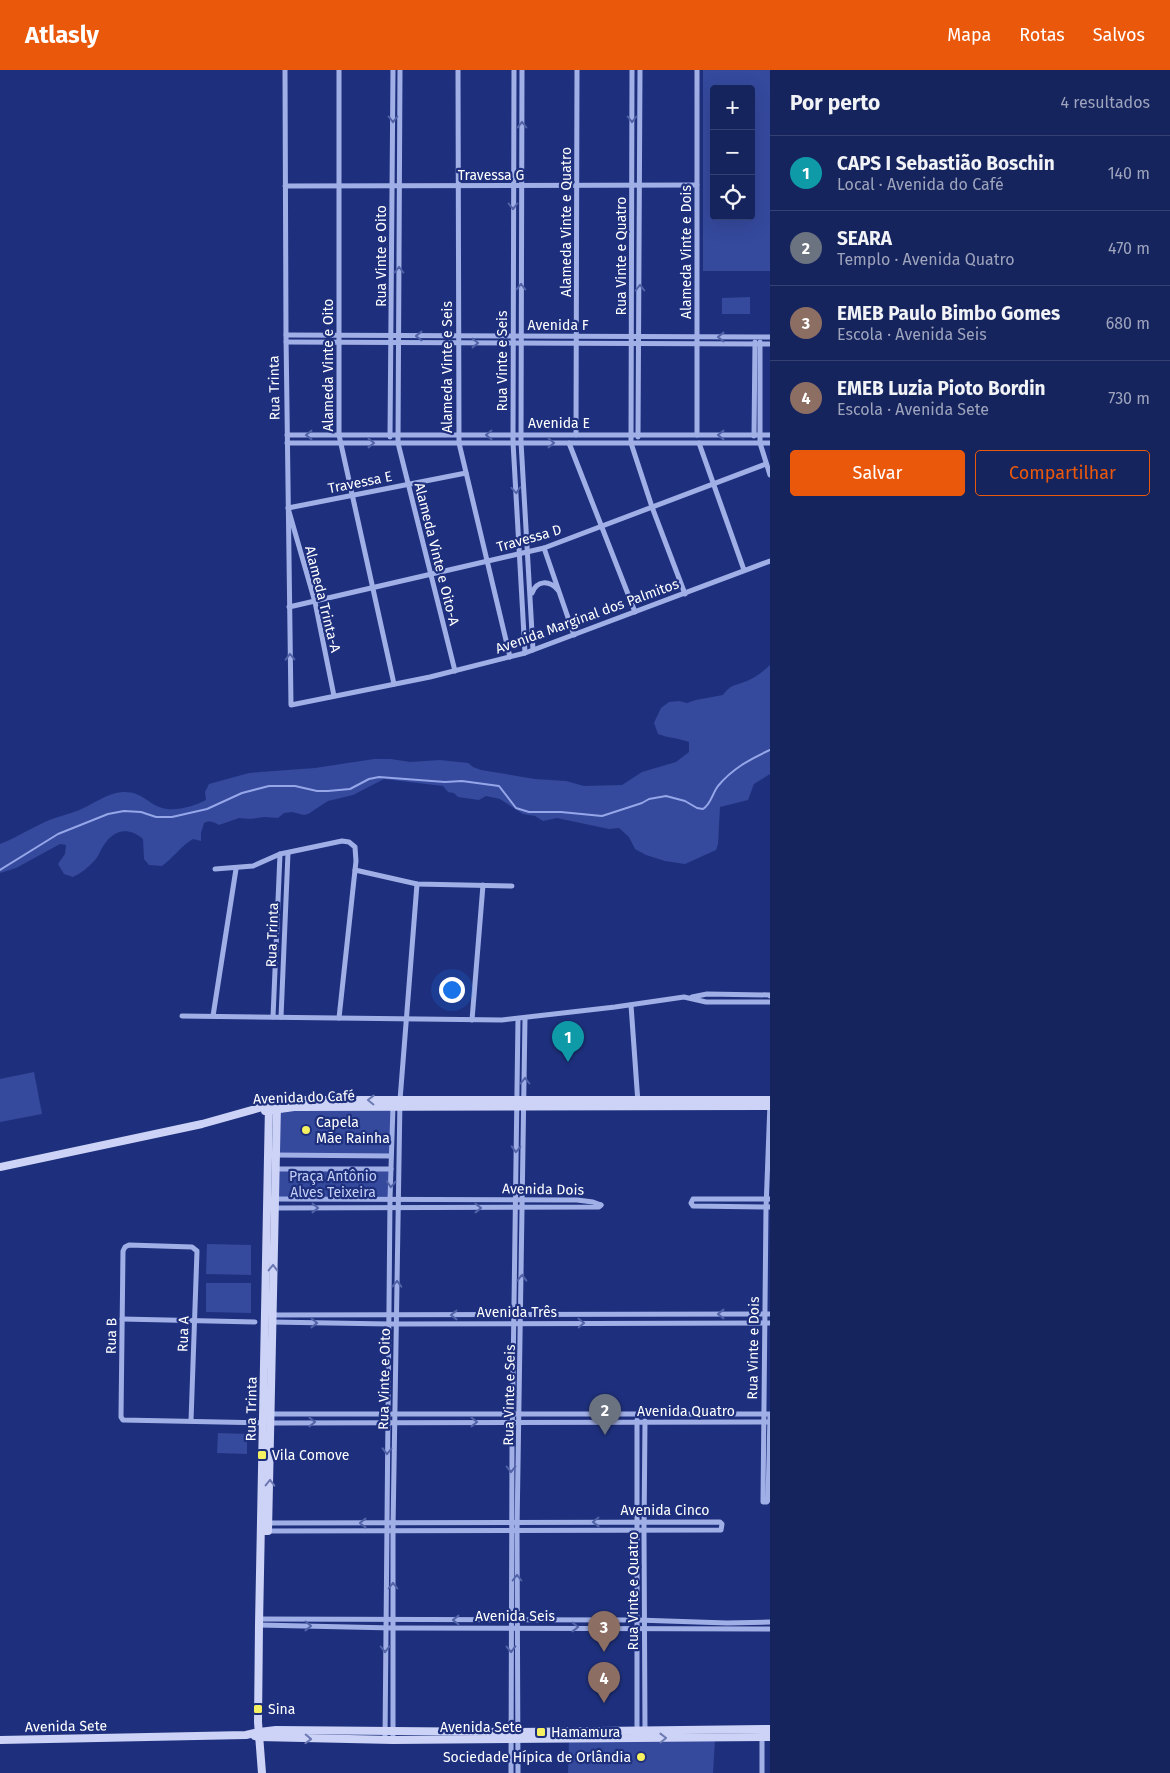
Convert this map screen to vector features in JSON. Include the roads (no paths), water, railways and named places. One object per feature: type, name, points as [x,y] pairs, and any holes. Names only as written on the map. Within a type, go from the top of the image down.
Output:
[{"type":"street","name":"Rua Trinta","points":[[285,70],[286,342],[291,705]]},
{"type":"street","name":"Alameda Vinte e Oito","points":[[339,70],[339,435],[394,684]]},
{"type":"street","name":"Rua Vinte e Oito","points":[[390,443],[393,70]]},
{"type":"street","name":"Rua Vinte e Oito","points":[[398,443],[400,70]]},
{"type":"street","name":"Alameda Vinte e Seis","points":[[458,70],[459,443],[510,657]]},
{"type":"street","name":"Rua Vinte e Seis","points":[[514,70],[513,442],[525,653]]},
{"type":"street","name":"Rua Vinte e Seis","points":[[522,70],[521,442],[533,650]]},
{"type":"street","name":"Alameda Vinte e Quatro","points":[[576,435],[577,70]]},
{"type":"street","name":"Rua Vinte e Quatro","points":[[632,70],[631,443],[652,507],[685,594]]},
{"type":"street","name":"Rua Vinte e Quatro","points":[[639,443],[640,70]]},
{"type":"street","name":"Alameda Vinte e Dois","points":[[697,70],[697,435]]},
{"type":"street","name":"Travessa G","points":[[285,186],[697,185]]},
{"type":"street","name":"Avenida F","points":[[286,335],[770,337]]},
{"type":"street","points":[[758,337],[757,443],[770,475]]},
{"type":"street","name":"Avenida F","points":[[286,342],[770,344]]},
{"type":"street","name":"Avenida E","points":[[287,435],[770,435]]},
{"type":"street","name":"Avenida E","points":[[287,443],[770,443]]},
{"type":"street","name":"Alameda Vinte e Oito-A","points":[[398,443],[455,671]]},
{"type":"street","points":[[569,443],[635,612]]},
{"type":"street","points":[[699,443],[744,570]]},
{"type":"street","name":"Travessa D","points":[[289,608],[544,548],[766,464]]},
{"type":"street","name":"Travessa E","points":[[288,508],[466,472]]},
{"type":"street","name":"Alameda Trinta-A","points":[[288,508],[315,602],[334,696]]},
{"type":"street","points":[[544,548],[574,635]]},
{"type":"street","name":"Avenida Marginal dos Palmitos","points":[[291,705],[455,671],[525,653],[685,594],[744,570],[770,562]]},
{"type":"street","points":[[531,609],[532,593],[538,584],[543,582],[549,583],[560,594]]},
{"type":"street","points":[[215,869],[236,869],[256,865],[280,854],[340,841],[351,843],[356,849],[339,1018]]},
{"type":"street","name":"Rua Trinta","points":[[281,1017],[288,853]]},
{"type":"street","name":"Rua Trinta","points":[[273,1017],[280,854]]},
{"type":"street","points":[[213,1016],[236,869]]},
{"type":"street","points":[[355,870],[417,884],[512,886]]},
{"type":"street","name":"Rua Vinte e Oito","points":[[389,1736],[385,1620],[391,1156],[406,1019],[417,884]]},
{"type":"street","points":[[472,1020],[483,886]]},
{"type":"street","points":[[182,1016],[518,1019],[660,999],[691,998],[713,994],[770,995]]},
{"type":"street","points":[[713,994],[713,1002]]},
{"type":"street","points":[[691,998],[713,1002],[770,1002]]},
{"type":"street","points":[[631,1004],[638,1102]]},
{"type":"street","name":"Rua Vinte e Seis","points":[[511,1773],[515,1736],[517,1627],[512,1422],[514,1200],[525,1018]]},
{"type":"street","name":"Rua Vinte e Seis","points":[[518,1019],[523,1200],[520,1422],[510,1619],[518,1773]]},
{"type":"street","name":"Avenida do Café","points":[[0,1167],[273,1107],[770,1100]]},
{"type":"street","name":"Rua Vinte e Dois","points":[[770,1100],[762,1501],[767,1502],[770,1414]]},
{"type":"street","name":"Avenida do Café","points":[[638,1102],[770,1106]]},
{"type":"street","name":"Rua Vinte e Oito","points":[[389,1736],[393,1628],[398,1199],[397,1104]]},
{"type":"street","name":"Rua Trinta","points":[[270,1198],[275,1168],[273,1107]]},
{"type":"street","name":"Rua Trinta","points":[[262,1773],[257,1735],[259,1622],[265,1527],[273,1107]]},
{"type":"street","points":[[275,1156],[391,1156]]},
{"type":"street","points":[[275,1168],[391,1168]]},
{"type":"street","name":"Avenida Dois","points":[[270,1198],[585,1200],[602,1205],[599,1207],[522,1208],[270,1208]]},
{"type":"street","points":[[768,1199],[693,1199],[691,1204],[693,1206],[768,1208]]},
{"type":"street","name":"Rua B","points":[[123,1420],[121,1417],[123,1251],[129,1245],[195,1248]]},
{"type":"street","name":"Rua A","points":[[191,1421],[197,1251],[195,1248]]},
{"type":"street","name":"Avenida Três","points":[[269,1319],[389,1315],[767,1314]]},
{"type":"street","points":[[122,1319],[255,1322]]},
{"type":"street","name":"Avenida Três","points":[[269,1319],[389,1324],[767,1323]]},
{"type":"street","name":"Avenida Quatro","points":[[123,1420],[191,1421],[387,1414],[770,1414]]},
{"type":"street","name":"Rua Vinte e Quatro","points":[[637,1414],[637,1628],[641,1734]]},
{"type":"street","name":"Rua Vinte e Quatro","points":[[641,1734],[644,1628],[645,1415]]},
{"type":"street","name":"Avenida Quatro","points":[[267,1418],[387,1422],[770,1422]]},
{"type":"street","name":"Avenida Cinco","points":[[265,1527],[386,1523],[393,1526],[514,1526],[637,1522],[720,1522],[722,1527],[721,1530],[637,1531],[514,1526]]},
{"type":"street","name":"Avenida Cinco","points":[[265,1527],[386,1529],[393,1526]]},
{"type":"street","name":"Avenida Seis","points":[[259,1622],[510,1619],[770,1622]]},
{"type":"street","name":"Avenida Seis","points":[[259,1622],[385,1628],[770,1629]]},
{"type":"street","name":"Avenida Sete","points":[[0,1740],[257,1735],[276,1730],[389,1736],[766,1733]]},
{"type":"street","points":[[762,1773],[766,1733]]},
{"type":"waterway","points":[[0,870],[58,834],[108,814],[124,811],[141,812],[156,817],[172,817],[207,809],[242,793],[269,786],[295,786],[317,791],[328,791],[350,789],[369,779],[379,777],[445,782],[462,781],[499,786],[516,808],[529,812],[561,812],[602,816],[649,799],[666,796],[685,801],[697,808],[703,809],[718,786],[729,774],[748,761],[770,750]]},
{"type":"place","name":"CAPS I Sebastião Boschin","points":[[568,1062]]},
{"type":"place","name":"Capela Mãe Rainha","points":[[306,1130]]},
{"type":"place","name":"SEARA","points":[[605,1435]]},
{"type":"place","name":"Vila Comove","points":[[262,1455]]},
{"type":"place","name":"EMEB Paulo Bimbo Gomes","points":[[604,1652]]},
{"type":"place","name":"EMEB Luzia Pioto Bordin","points":[[604,1703]]},
{"type":"place","name":"Sina","points":[[258,1709]]},
{"type":"place","name":"Hamamura","points":[[541,1732]]},
{"type":"place","name":"Sociedade Hípica de Orlândia","points":[[641,1757]]},
{"type":"park label","name":"Praça Antônio Alves Teixeira","points":[[333,1184]]}]
